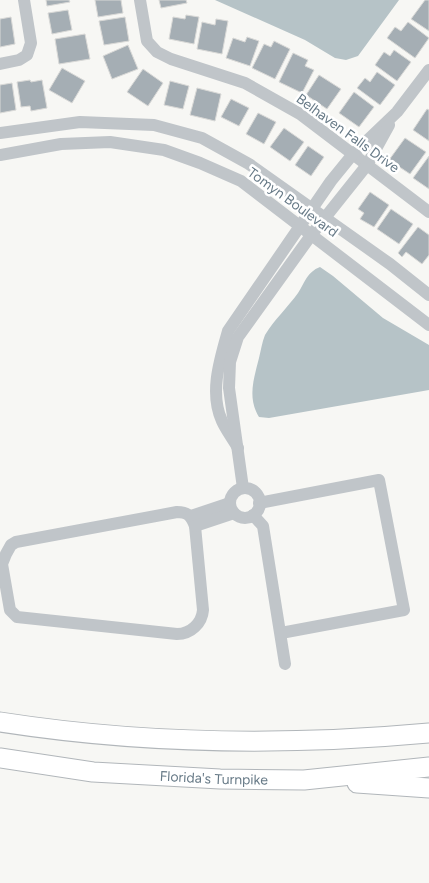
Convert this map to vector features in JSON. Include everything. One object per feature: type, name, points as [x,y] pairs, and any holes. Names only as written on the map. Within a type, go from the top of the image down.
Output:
[{"type":"highway","points":[[0,722],[138,737],[238,741],[378,738],[429,733]]},
{"type":"highway","name":"Florida's Turnpike","points":[[0,758],[93,772],[220,779],[304,780],[429,768]]},
{"type":"highway","points":[[304,780],[429,788]]},
{"type":"street","points":[[0,64],[19,60],[28,55],[31,43],[24,0]]},
{"type":"street","name":"Belhaven Falls Drive","points":[[140,0],[147,42],[157,52],[170,59],[245,83],[300,114],[429,212]]},
{"type":"street","points":[[233,334],[367,165],[397,112],[429,70]]},
{"type":"street","points":[[244,488],[238,448],[222,420],[216,392],[220,358],[233,334],[331,181],[353,154],[397,112]]},
{"type":"street","name":"Tomyn Boulevard","points":[[0,133],[80,122],[154,125],[202,138],[249,164],[390,264],[429,295]]},
{"type":"street","name":"Tomyn Boulevard","points":[[0,155],[61,144],[110,142],[164,150],[242,181],[429,325]]},
{"type":"street","points":[[331,181],[345,193]]},
{"type":"street","points":[[259,503],[380,480],[404,610],[281,633]]},
{"type":"street","points":[[244,488],[253,491],[259,498],[259,503],[256,512],[243,518],[232,508],[232,496],[234,492],[244,488]]},
{"type":"street","points":[[193,521],[232,508]]},
{"type":"street","points":[[177,512],[184,512],[193,521],[203,610],[197,625],[188,632],[177,634],[17,617],[10,610],[2,564],[8,550],[16,542],[177,512]]},
{"type":"street","points":[[252,515],[263,526],[286,664]]},
{"type":"shaded area","points":[[215,0],[399,0],[358,56],[346,60],[335,58],[305,40]]},
{"type":"shaded area","points":[[320,267],[383,318],[429,345],[429,390],[269,418],[259,417],[255,410],[252,395],[255,373],[265,335],[298,293],[309,275]]},
{"type":"building","points":[[46,0],[69,0],[70,2],[47,6]]},
{"type":"building","points":[[95,0],[121,0],[123,13],[98,17]]},
{"type":"building","points":[[159,0],[186,0],[187,3],[161,8]]},
{"type":"building","points":[[425,0],[429,0],[429,31],[411,19]]},
{"type":"building","points":[[68,10],[72,30],[52,34],[48,13]]},
{"type":"building","points":[[186,15],[199,17],[194,44],[169,39],[173,17],[185,19]]},
{"type":"building","points":[[11,17],[15,44],[0,47],[0,19]]},
{"type":"building","points":[[125,17],[129,41],[104,45],[99,21]]},
{"type":"building","points":[[216,19],[228,21],[222,54],[197,49],[202,22],[215,25]]},
{"type":"building","points":[[408,22],[429,38],[415,58],[387,38],[395,27],[401,31]]},
{"type":"building","points":[[85,34],[90,59],[59,64],[55,39]]},
{"type":"building","points":[[247,37],[259,41],[250,66],[226,58],[233,38],[245,42]]},
{"type":"building","points":[[274,41],[290,49],[275,79],[252,68],[264,44],[271,47]]},
{"type":"building","points":[[128,45],[138,69],[112,79],[103,56]]},
{"type":"building","points":[[394,50],[411,62],[397,81],[375,65],[384,52],[390,56]]},
{"type":"building","points":[[293,53],[308,60],[305,66],[314,70],[302,93],[279,82]]},
{"type":"building","points":[[62,68],[85,81],[72,103],[49,90]]},
{"type":"building","points":[[143,69],[163,83],[148,106],[127,92]]},
{"type":"building","points":[[377,72],[395,85],[380,105],[357,88],[365,78],[370,82]]},
{"type":"building","points":[[319,75],[341,89],[327,109],[306,95]]},
{"type":"building","points":[[30,80],[31,82],[42,80],[47,108],[31,111],[30,106],[21,107],[17,82]]},
{"type":"building","points":[[170,81],[189,86],[183,109],[164,105]]},
{"type":"building","points":[[12,83],[16,110],[0,113],[0,85]]},
{"type":"building","points":[[197,88],[221,94],[215,121],[190,115]]},
{"type":"building","points":[[354,92],[374,107],[359,127],[339,113]]},
{"type":"building","points":[[231,99],[249,108],[239,126],[221,117]]},
{"type":"building","points":[[427,109],[429,110],[429,141],[413,130]]},
{"type":"building","points":[[258,113],[276,122],[264,144],[246,134]]},
{"type":"building","points":[[284,128],[304,142],[290,161],[270,147]]},
{"type":"building","points":[[405,138],[426,152],[410,174],[389,160]]},
{"type":"building","points":[[308,146],[324,157],[311,176],[295,165]]},
{"type":"building","points":[[429,156],[429,189],[413,178]]},
{"type":"building","points":[[370,192],[389,205],[374,227],[360,219],[364,213],[358,209]]},
{"type":"building","points":[[391,209],[413,224],[399,244],[377,229]]},
{"type":"building","points":[[418,227],[429,235],[429,255],[422,264],[406,252],[402,257],[398,253]]}]
